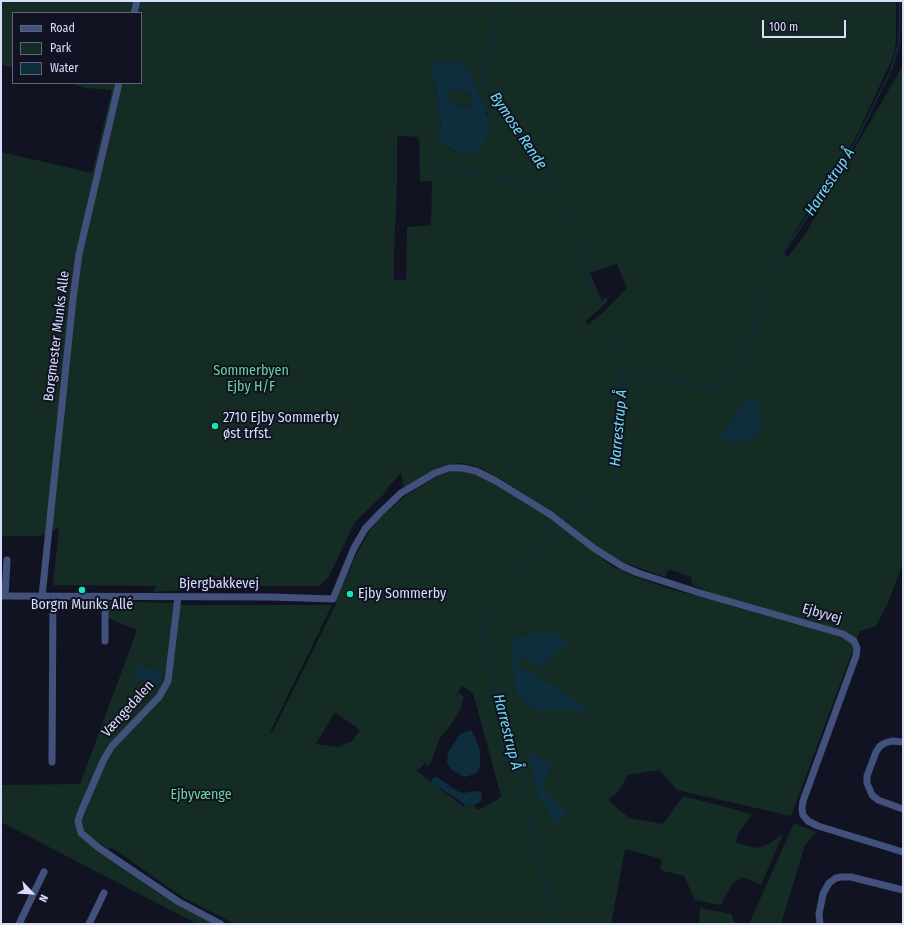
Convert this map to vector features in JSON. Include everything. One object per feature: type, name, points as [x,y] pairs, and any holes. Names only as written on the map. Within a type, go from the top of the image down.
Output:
[{"type":"street","points":[[134,12],[136,1]]},
{"type":"street","name":"Borgmester Munks Alle","points":[[42,596],[79,254],[119,84]]},
{"type":"street","name":"Ejbyvej","points":[[333,599],[354,548],[365,529],[401,493],[435,473],[450,468],[462,468],[476,471],[496,481],[551,515],[609,559],[638,573],[700,593],[843,634],[854,641],[857,648],[856,656],[803,801],[803,815],[808,821],[818,826],[903,852]]},
{"type":"street","name":"Bjergbakkevej","points":[[7,560],[3,596],[333,599]]},
{"type":"street","points":[[52,762],[53,596]]},
{"type":"street","points":[[105,597],[105,640]]},
{"type":"street","name":"Vængedalen","points":[[178,597],[168,682],[159,697],[112,746],[104,759],[78,821],[81,833],[99,848],[180,902],[221,924]]},
{"type":"street","points":[[903,742],[892,741],[880,746],[876,752],[867,776],[867,783],[872,795],[878,800],[903,809]]},
{"type":"street","points":[[19,924],[44,872]]},
{"type":"street","points":[[820,924],[819,914],[823,894],[829,883],[836,878],[851,877],[903,890]]},
{"type":"street","points":[[89,924],[104,894]]},
{"type":"green space","points":[[1,1],[896,1],[896,41],[894,55],[854,141],[824,185],[783,252],[788,257],[806,233],[903,65],[903,562],[888,603],[876,626],[860,631],[791,816],[677,790],[659,770],[628,775],[618,792],[608,800],[629,818],[663,824],[683,796],[752,814],[738,834],[736,843],[757,848],[769,844],[783,834],[761,885],[742,877],[732,884],[721,905],[695,900],[684,876],[660,870],[662,859],[625,849],[611,924],[235,924],[184,898],[111,847],[109,850],[95,840],[109,857],[216,924],[197,924],[1,822],[1,785],[80,784],[137,630],[108,618],[109,601],[174,603],[175,605],[332,605],[270,732],[272,733],[335,606],[358,551],[370,530],[381,517],[405,496],[438,476],[448,472],[461,471],[475,474],[495,484],[545,515],[612,566],[636,577],[673,590],[714,600],[718,596],[692,585],[691,577],[669,569],[665,577],[623,562],[602,550],[560,517],[501,479],[478,467],[462,463],[439,467],[404,488],[401,473],[388,487],[386,492],[355,522],[328,578],[319,586],[189,586],[186,590],[153,592],[156,586],[53,585],[59,528],[40,536],[1,536],[1,152],[92,173],[112,90],[86,88],[72,84],[142,84],[142,12],[12,12],[12,68],[1,65]],"holes":[[[447,60],[461,63],[466,67],[476,84],[482,103],[489,107],[486,117],[488,123],[476,154],[458,153],[447,146],[438,136],[441,119],[436,98],[435,78]],[[397,137],[419,137],[420,182],[432,181],[431,225],[407,227],[406,280],[394,280]],[[617,264],[627,288],[605,311],[588,325],[586,321],[607,302],[607,297],[602,301],[590,273]],[[462,686],[473,693],[501,796],[497,800],[480,809],[477,809],[474,805],[464,804],[464,807],[414,769],[418,770],[426,762],[426,766],[430,765],[440,738],[460,710],[464,697],[459,693],[454,699]],[[335,712],[360,730],[352,741],[337,747],[316,744]]]},
{"type":"green space","points":[[458,90],[471,95],[474,106],[468,108],[454,105],[452,103],[449,96],[453,91]]},
{"type":"green space","points":[[794,823],[816,832],[805,845],[781,924],[749,924]]},
{"type":"green space","points":[[700,908],[731,914],[734,922],[743,924],[699,924]]},
{"type":"water","points":[[447,60],[461,63],[466,67],[476,84],[482,103],[485,106],[489,106],[486,112],[489,131],[483,145],[476,154],[459,153],[447,146],[438,136],[441,119],[436,98],[435,78],[430,70],[436,62]],"holes":[[[458,90],[471,95],[473,106],[468,108],[454,105],[452,103],[449,96],[453,91]]]},
{"type":"water","points":[[753,396],[757,399],[761,417],[758,432],[750,441],[725,441],[721,439],[722,435],[748,397]]},
{"type":"water","points":[[550,631],[557,634],[566,643],[572,646],[559,650],[554,656],[546,660],[541,668],[525,659],[520,660],[519,664],[524,670],[538,675],[543,682],[555,685],[575,700],[585,704],[589,713],[563,709],[543,711],[533,708],[518,695],[516,691],[511,647],[514,638]]},
{"type":"water","points":[[136,664],[163,672],[158,685],[132,676]]},
{"type":"water","points":[[471,730],[476,739],[480,752],[480,768],[477,773],[465,777],[453,771],[447,763],[448,753],[460,734]]},
{"type":"water","points":[[531,754],[545,760],[551,765],[543,786],[545,792],[565,811],[565,816],[560,823],[556,824],[550,817],[548,808],[540,800],[528,757]]},
{"type":"water","points":[[435,777],[439,778],[457,791],[463,793],[481,792],[482,797],[480,802],[474,805],[464,804],[442,789],[433,785],[431,781]]},
{"type":"waterway","name":"Bymose Rende","points":[[504,1],[495,20],[494,36],[482,69],[492,95],[540,160],[572,223],[583,255],[590,289],[599,304]]},
{"type":"waterway","name":"Harrestrup Å","points":[[562,520],[602,496],[614,478],[619,445],[622,383],[628,377],[637,373],[707,387],[722,386],[729,382],[738,367],[754,332],[761,304],[764,283],[853,147],[891,70],[899,44],[900,1]]},
{"type":"waterway","points":[[425,161],[552,191],[554,190]]},
{"type":"waterway","name":"Bymose Rende","points":[[606,319],[615,340],[622,383]]},
{"type":"waterway","name":"Harrestrup Å","points":[[555,924],[515,755],[506,728],[483,632],[486,617],[493,604],[558,524]]},
{"type":"place","name":"2710 Ejby Sommerby øst trfst.","points":[[215,426]]},
{"type":"place","name":"Borgm Munks Allé","points":[[82,590]]},
{"type":"place","name":"Ejby Sommerby","points":[[350,594]]},
{"type":"park label","name":"Sommerbyen Ejby H/F","points":[[251,380]]},
{"type":"park label","name":"Ejbyvænge","points":[[201,795]]}]
